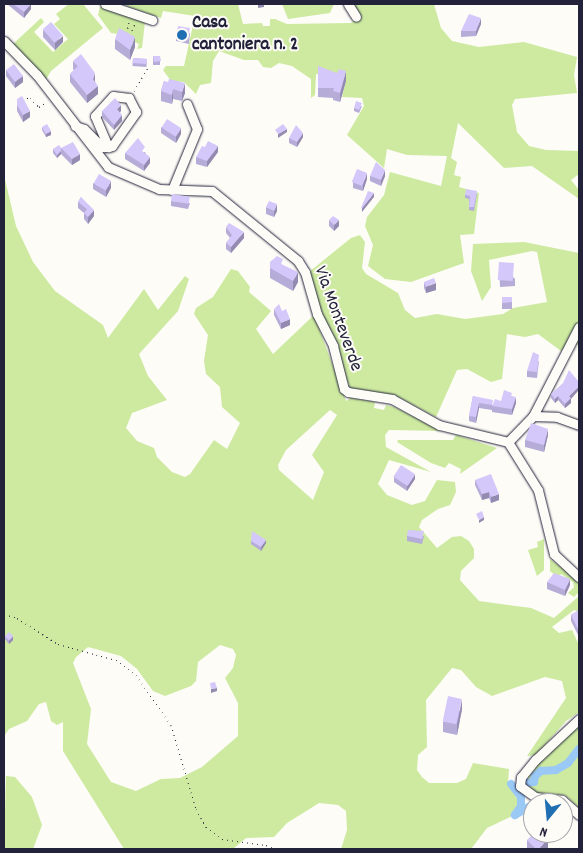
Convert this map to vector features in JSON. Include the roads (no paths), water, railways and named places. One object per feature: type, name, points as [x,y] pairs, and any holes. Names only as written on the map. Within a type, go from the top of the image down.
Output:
[{"type":"street","points":[[104,4],[152,20]]},
{"type":"street","points":[[348,4],[356,17]]},
{"type":"street","name":"Via Monteverde","points":[[4,41],[37,75],[74,126],[113,170],[149,187],[172,190],[200,189],[219,196],[298,261],[305,272],[317,314],[333,346],[344,389],[348,392],[392,399],[439,425],[508,442]]},
{"type":"street","points":[[74,126],[84,129],[100,145],[108,147],[117,142],[136,112],[130,98],[113,96],[95,116],[108,147]]},
{"type":"street","points":[[172,190],[197,129],[187,104]]},
{"type":"street","points":[[579,327],[533,416],[508,442],[538,490],[554,554],[579,576]]},
{"type":"street","points":[[533,416],[557,417],[579,425]]},
{"type":"street","points":[[579,719],[535,760],[522,776],[520,786],[535,797],[562,800],[579,815]]},
{"type":"waterway","points":[[526,783],[534,782],[535,776],[541,771],[556,770],[568,763],[579,749]]},
{"type":"waterway","points":[[511,784],[521,797],[521,806],[515,815],[523,810]]},
{"type":"place","name":"Casa cantoniera n. 2","points":[[182,35]]}]
